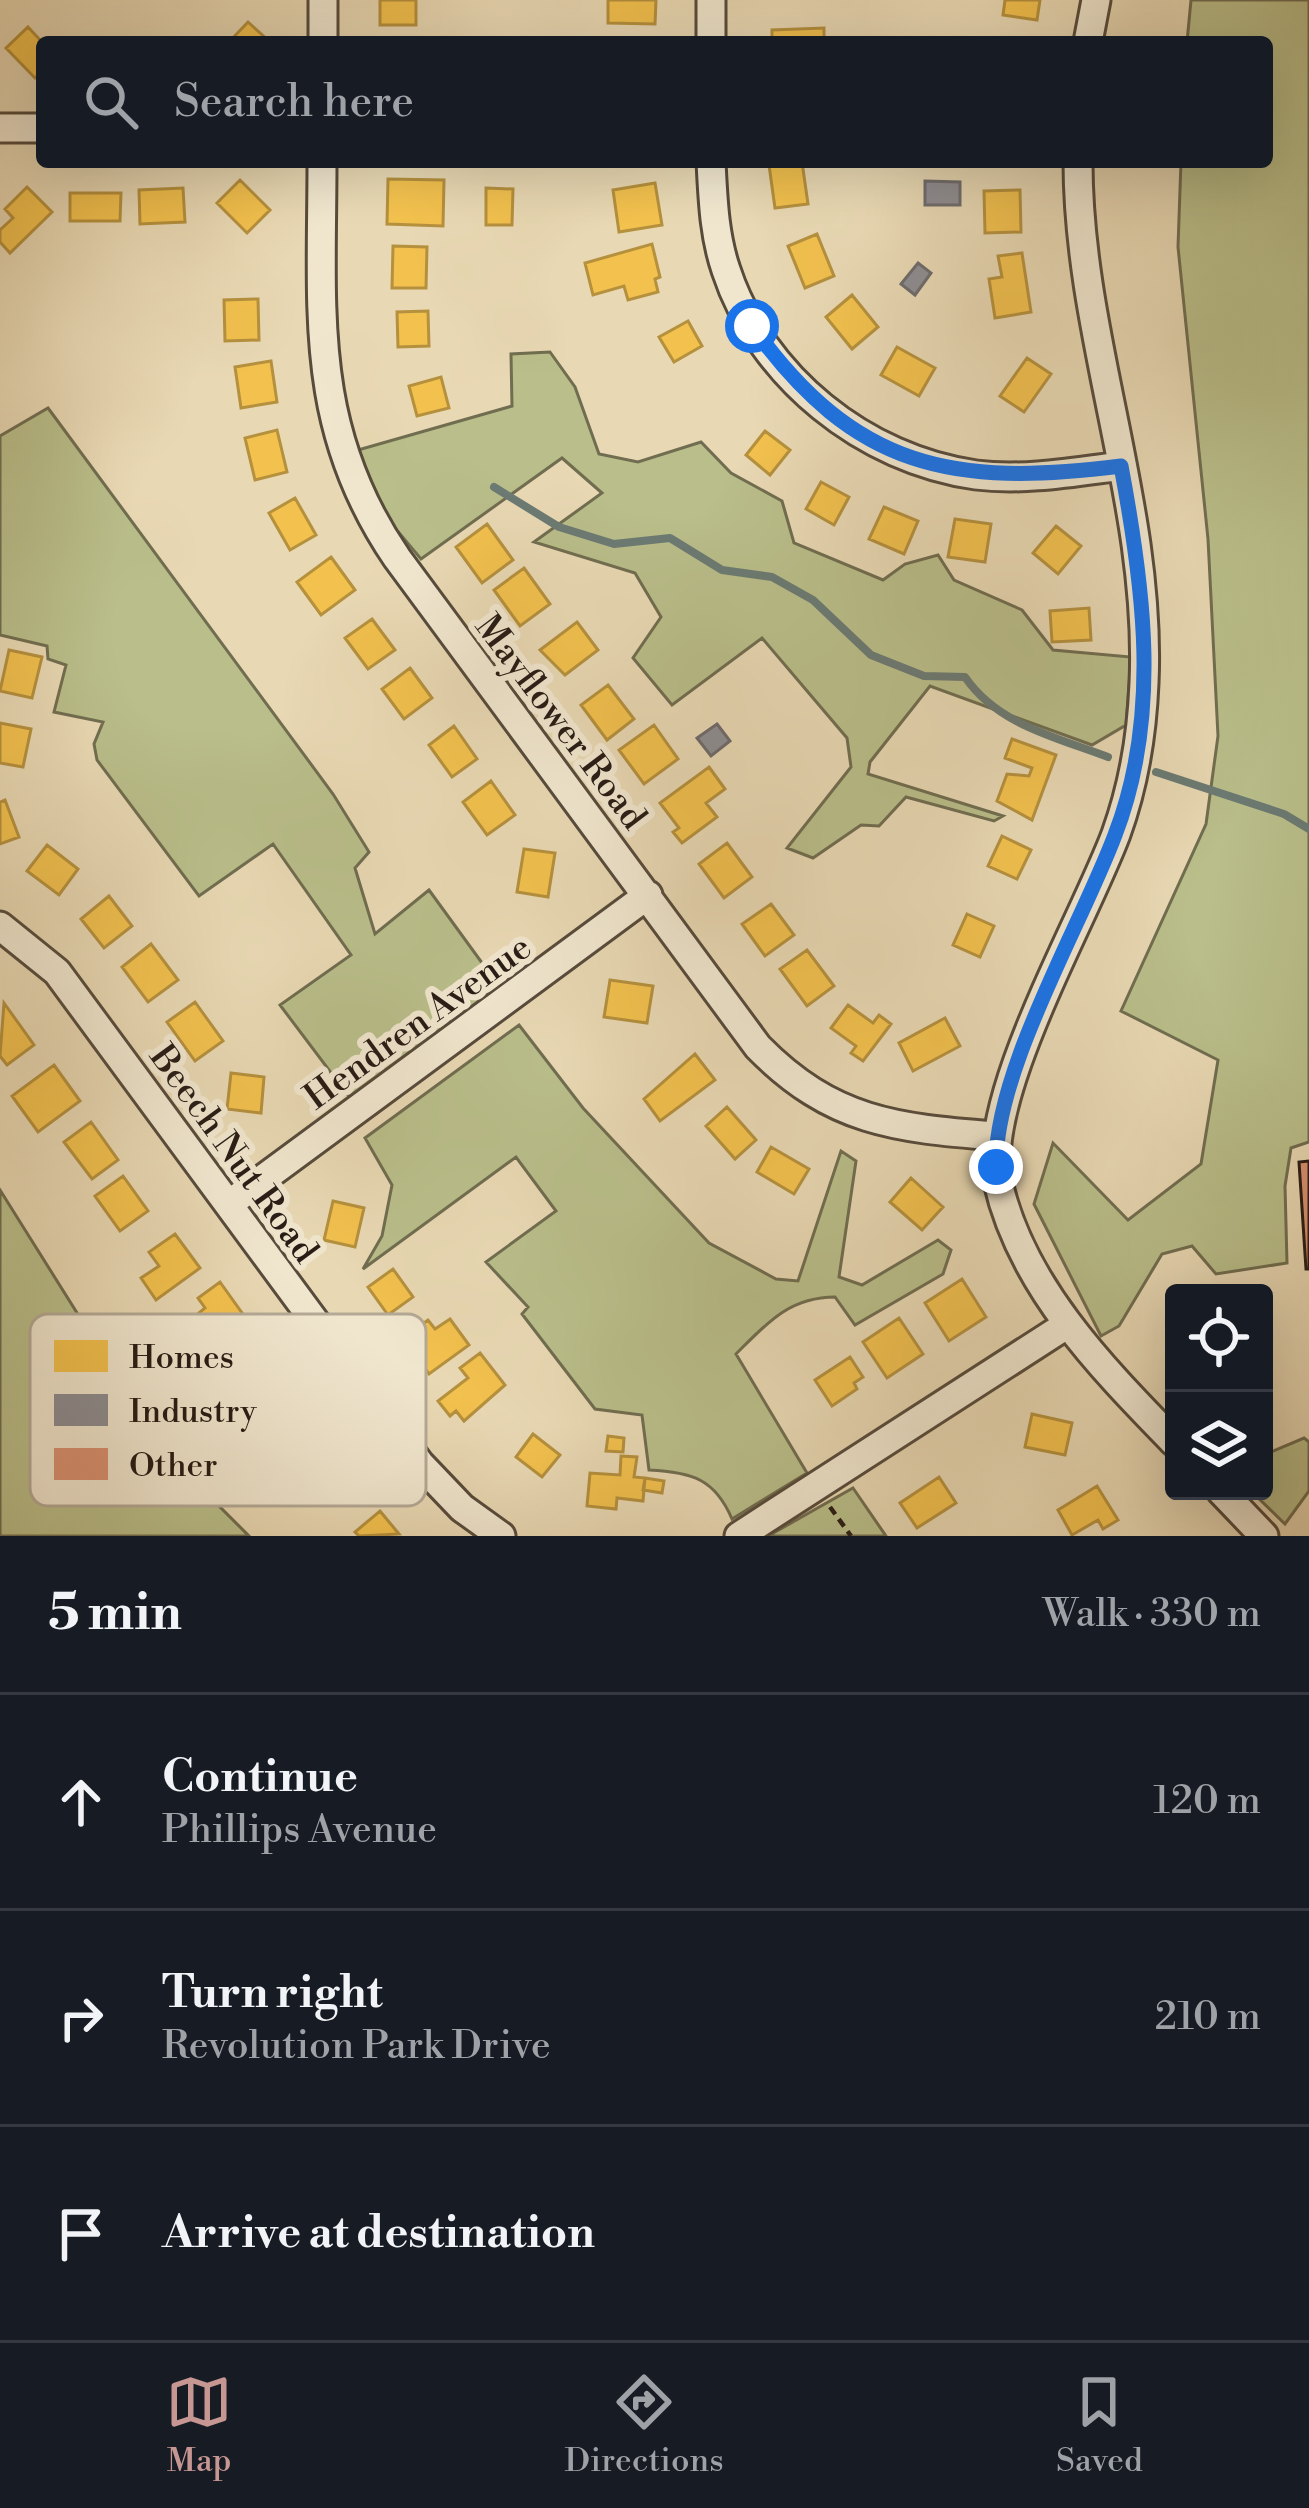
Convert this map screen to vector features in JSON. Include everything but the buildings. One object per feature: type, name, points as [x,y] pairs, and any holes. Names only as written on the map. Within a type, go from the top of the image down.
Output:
[{"type":"street","points":[[323,0],[323,36]]},
{"type":"street","points":[[711,0],[711,36]]},
{"type":"street","points":[[1089,36],[1096,0]]},
{"type":"street","points":[[0,128],[36,128]]},
{"type":"street","name":"Mayflower Road","points":[[322,168],[324,373],[331,416],[360,500],[397,559],[758,1047],[801,1087],[870,1121],[996,1136]]},
{"type":"street","points":[[711,168],[715,227],[732,288],[776,360],[840,422],[900,454],[974,475],[1058,474],[1121,466]]},
{"type":"street","points":[[1078,168],[1084,262],[1144,624],[1138,743],[1117,831],[1004,1096],[996,1136],[1005,1205],[1029,1260],[1068,1324],[1165,1432]]},
{"type":"street","name":"Hendren Avenue","points":[[229,1204],[648,895]]},
{"type":"street","name":"Beech Nut Road","points":[[0,926],[57,972],[310,1314]]},
{"type":"street","points":[[740,1536],[1068,1324]]},
{"type":"street","name":"Beech Nut Road","points":[[426,1470],[462,1508],[501,1536]]},
{"type":"street","points":[[1230,1500],[1264,1536]]},
{"type":"path","points":[[824,1499],[851,1536]]},
{"type":"green space","points":[[1191,0],[1309,0],[1309,1142],[1291,1148],[1285,1186],[1287,1263],[1216,1274],[1192,1246],[1162,1254],[1119,1326],[1101,1336],[1034,1204],[1053,1143],[1128,1220],[1201,1164],[1218,1060],[1121,1011],[1206,824],[1218,736],[1208,539],[1178,247],[1181,168],[1273,168],[1273,36],[1188,36]]},
{"type":"green space","points":[[550,352],[575,387],[599,454],[638,462],[701,442],[731,473],[782,501],[794,543],[883,580],[905,564],[938,555],[954,580],[1022,610],[1053,650],[1131,657],[1126,725],[1092,745],[930,686],[870,762],[868,774],[1003,816],[994,821],[906,797],[879,826],[861,825],[813,858],[787,848],[851,767],[847,738],[762,638],[672,705],[633,658],[661,617],[635,573],[534,542],[602,493],[562,458],[421,559],[384,515],[358,450],[512,406],[511,354]]},
{"type":"green space","points":[[48,408],[333,794],[369,852],[355,868],[375,934],[429,890],[501,989],[350,1098],[280,1005],[351,955],[273,844],[199,896],[97,760],[94,744],[103,722],[54,712],[66,665],[48,659],[47,646],[0,635],[0,436]]},
{"type":"green space","points":[[519,1025],[583,1108],[709,1243],[776,1279],[798,1281],[841,1151],[856,1161],[839,1277],[862,1285],[938,1240],[951,1250],[943,1274],[855,1325],[835,1297],[819,1298],[780,1314],[736,1354],[807,1473],[732,1519],[718,1495],[700,1480],[649,1470],[642,1415],[595,1409],[522,1314],[528,1307],[486,1262],[556,1211],[516,1157],[363,1269],[382,1236],[392,1185],[365,1138]]},
{"type":"green space","points":[[0,1190],[78,1314],[30,1314],[30,1506],[219,1506],[249,1536],[0,1536]]},
{"type":"green space","points":[[1304,1438],[1309,1442],[1309,1491],[1285,1524],[1260,1500],[1273,1500],[1273,1451]]},
{"type":"green space","points":[[853,1488],[886,1536],[768,1536]]},
{"type":"waterway","points":[[494,487],[559,527],[614,544],[670,538],[722,570],[772,577],[813,600],[871,655],[924,676],[965,677],[1011,718],[1108,757]]},
{"type":"waterway","points":[[1156,772],[1284,814],[1309,829]]},
{"type":"route","points":[[752,326],[776,360],[840,422],[900,454],[938,467],[992,476],[1121,466],[1144,624],[1138,743],[1117,831],[1004,1096],[996,1129],[996,1167]]}]
